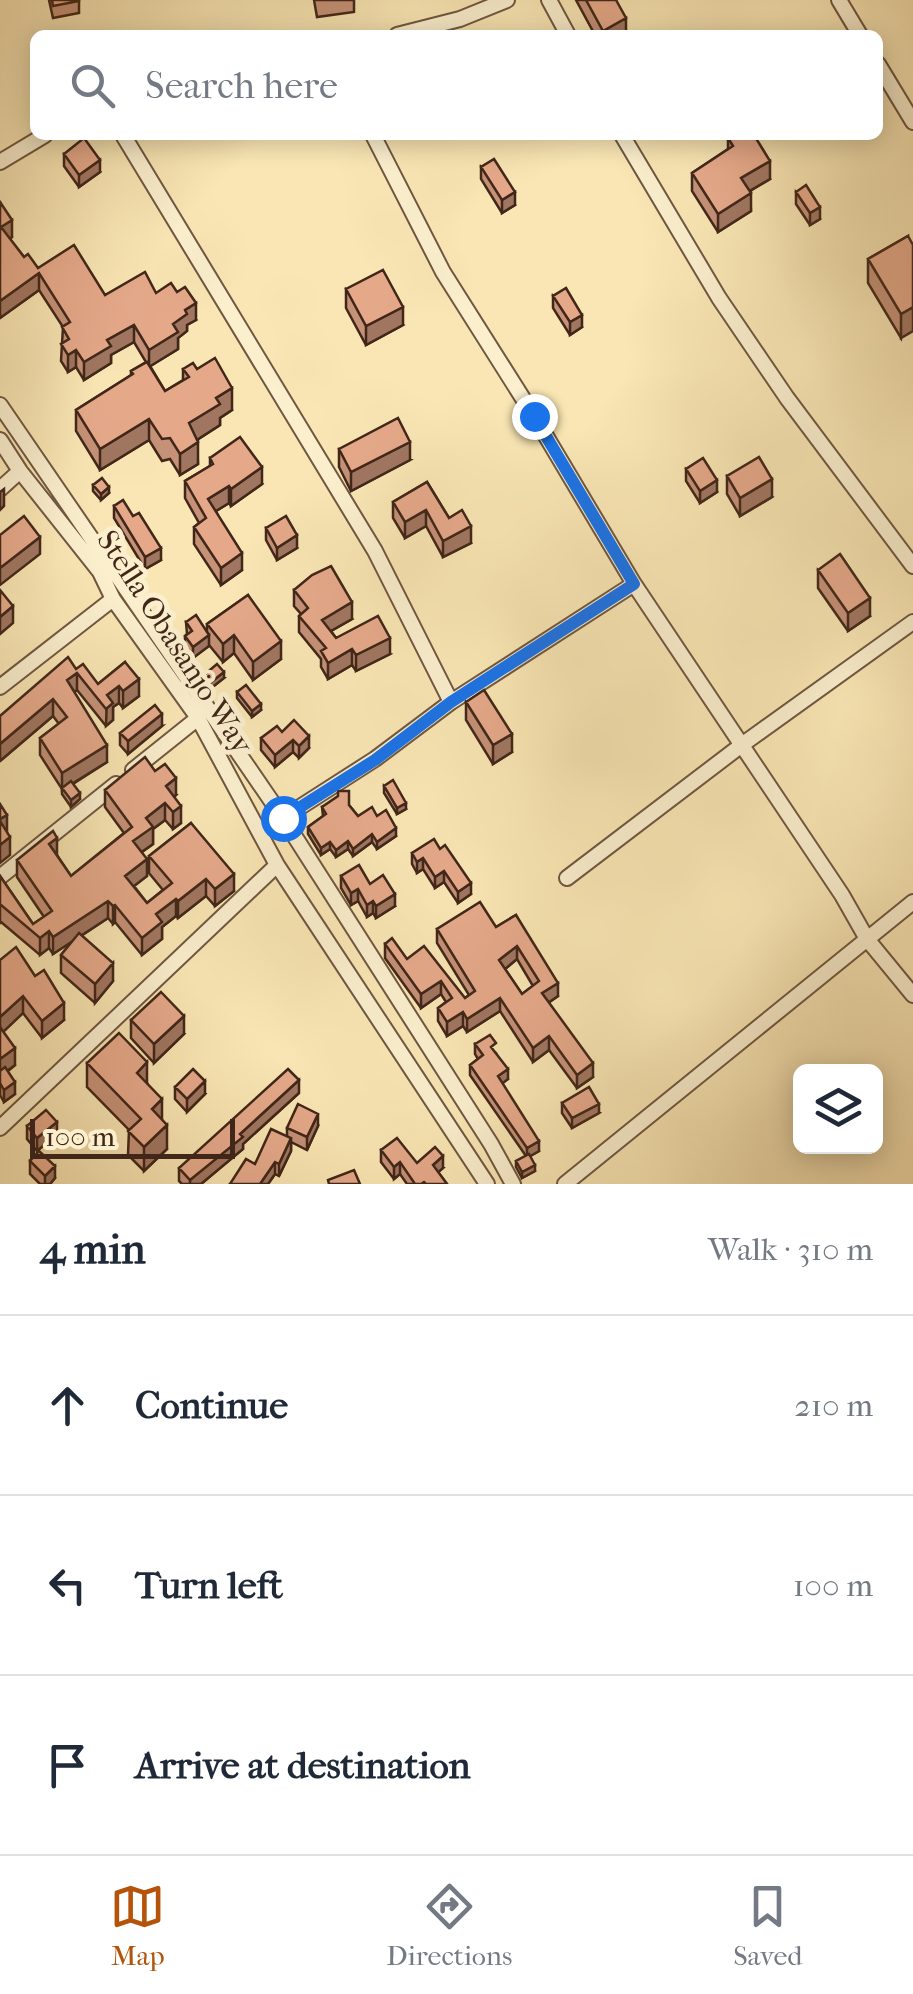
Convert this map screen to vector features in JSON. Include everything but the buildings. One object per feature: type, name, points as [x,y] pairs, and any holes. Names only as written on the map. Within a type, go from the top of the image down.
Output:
[{"type":"street","points":[[417,30],[460,19],[506,0]]},
{"type":"street","points":[[550,0],[565,30]]},
{"type":"street","points":[[839,0],[857,30]]},
{"type":"street","points":[[883,72],[913,122]]},
{"type":"street","points":[[0,162],[37,140]]},
{"type":"street","points":[[126,140],[375,551],[451,702]]},
{"type":"street","points":[[375,140],[443,272],[634,584],[743,744],[867,939],[913,995]]},
{"type":"street","points":[[625,140],[729,313],[787,398],[913,566]]},
{"type":"street","points":[[0,405],[96,558],[283,818],[513,1184]]},
{"type":"street","name":"Stella Obasanjo Way","points":[[0,440],[20,471],[96,558],[114,598],[198,718],[277,865],[487,1184]]},
{"type":"street","points":[[0,489],[20,471]]},
{"type":"street","points":[[283,818],[375,760],[451,702],[634,584]]},
{"type":"street","points":[[0,687],[114,598]]},
{"type":"street","points":[[567,878],[743,744],[913,622]]},
{"type":"street","points":[[0,877],[198,718]]},
{"type":"street","points":[[0,1128],[277,865]]},
{"type":"street","points":[[564,1184],[913,902]]},
{"type":"route","points":[[283,818],[375,760],[451,702],[634,584],[534,416]]}]
